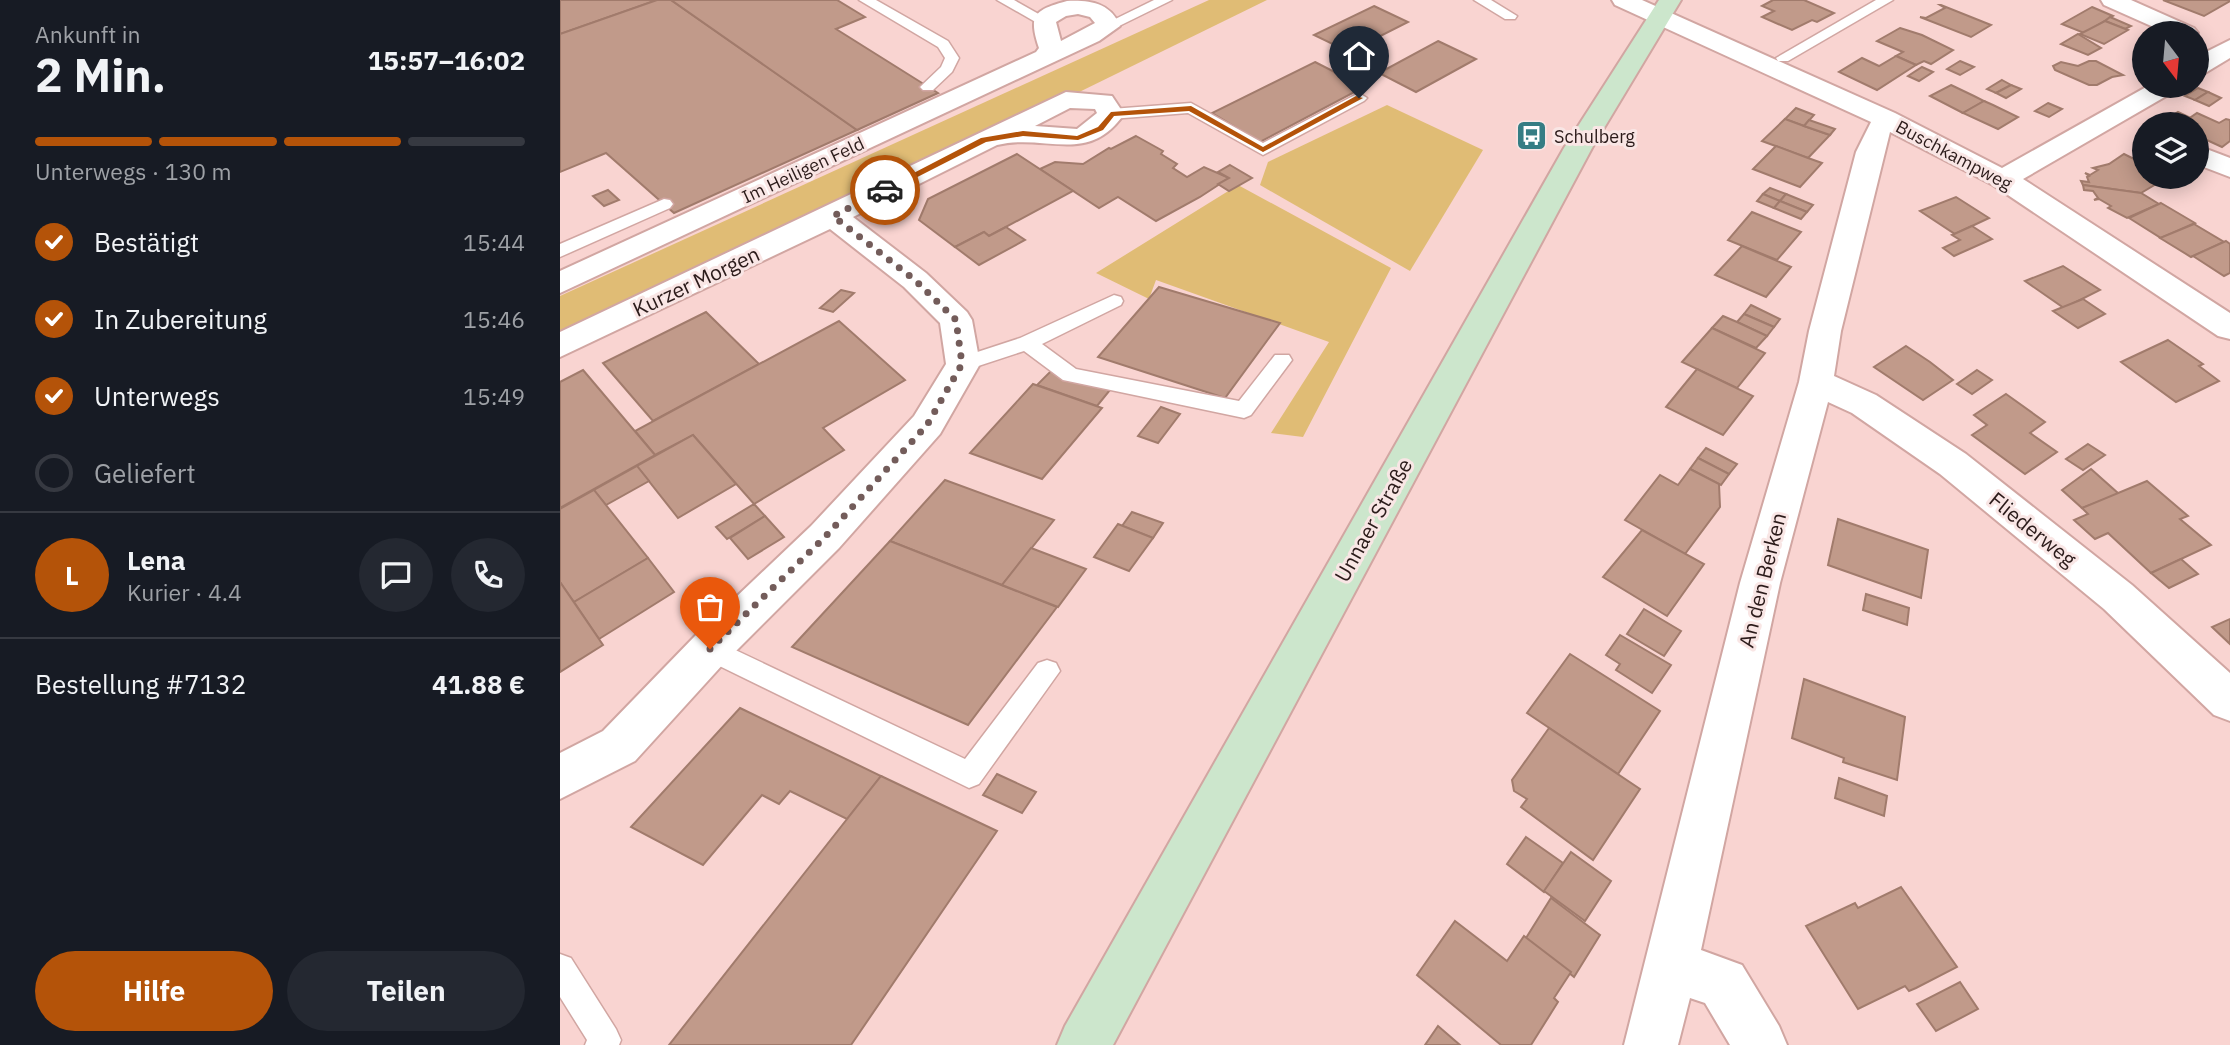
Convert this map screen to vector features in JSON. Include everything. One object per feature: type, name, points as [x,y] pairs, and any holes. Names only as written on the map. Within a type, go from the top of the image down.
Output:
[{"type":"main road","name":"Unnaer Straße","points":[[1084,1045],[1578,148],[1650,6]]},
{"type":"street","points":[[2112,0],[2159,21]]},
{"type":"street","points":[[1045,57],[1051,48],[1044,32],[1044,22],[1051,13],[1088,6],[1102,10],[1108,17],[1108,26]]},
{"type":"street","name":"Buschkampweg","points":[[1650,6],[1886,119],[2003,179],[2230,328]]},
{"type":"street","name":"Im Heiligen Feld","points":[[560,284],[1108,26]]},
{"type":"street","points":[[2209,43],[2227,49]]},
{"type":"street","points":[[2209,60],[2227,49]]},
{"type":"street","points":[[2003,179],[2145,98]]},
{"type":"street","name":"Kurzer Morgen","points":[[560,346],[833,216],[984,140],[1066,100],[1104,101],[1111,114],[1100,129],[1078,138],[1023,133],[984,140]]},
{"type":"street","points":[[2118,113],[2132,119]]},
{"type":"street","name":"An den Berken","points":[[1651,1045],[1760,583],[1816,382],[1825,331],[1870,152],[1877,132],[1886,119]]},
{"type":"street","points":[[2209,159],[2230,169]]},
{"type":"street","points":[[560,777],[619,746],[710,649],[825,537],[927,425],[962,364],[956,320],[915,280],[833,216]]},
{"type":"street","name":"Fliederweg","points":[[1816,382],[1864,404],[1953,464],[2118,597],[2230,701]]},
{"type":"street","points":[[1672,965],[1723,984],[1760,1045]]},
{"type":"lane","points":[[866,0],[943,44],[952,58],[947,69],[928,87]]},
{"type":"lane","points":[[1004,0],[1044,22]]},
{"type":"lane","points":[[1108,26],[1141,4],[1165,0]]},
{"type":"lane","points":[[1481,0],[1510,16]]},
{"type":"lane","points":[[1783,58],[1886,0]]},
{"type":"lane","points":[[1111,114],[1191,108],[1263,150],[1359,98]]},
{"type":"lane","points":[[560,251],[664,204]]},
{"type":"lane","points":[[962,364],[1027,343],[1114,301]]},
{"type":"lane","points":[[1027,343],[1070,375],[1244,410],[1282,360]]},
{"type":"lane","points":[[710,649],[969,775],[1047,671]]},
{"type":"lane","points":[[560,969],[605,1040],[601,1045]]},
{"type":"shaded area","points":[[1209,0],[1267,0],[1004,129],[560,340],[560,296]]},
{"type":"shaded area","points":[[1387,105],[1483,150],[1410,271],[1260,185],[1268,162]]},
{"type":"shaded area","points":[[1238,185],[1391,268],[1303,437],[1271,433],[1329,342],[1156,280],[1149,299],[1096,273]]},
{"type":"building","points":[[560,0],[657,0],[560,34]]},
{"type":"building","points":[[657,0],[671,0],[857,130],[674,213],[606,153],[560,172],[560,34]]},
{"type":"building","points":[[671,0],[837,0],[865,17],[836,29],[938,93],[857,130]]},
{"type":"building","points":[[1773,0],[1804,0],[1834,13],[1792,30],[1762,17],[1774,11],[1762,6]]},
{"type":"building","points":[[2163,0],[2230,0],[2230,1],[2204,16]]},
{"type":"building","points":[[1940,5],[1991,25],[1971,37],[1920,17],[1926,18],[1945,8]]},
{"type":"building","points":[[1374,6],[1408,22],[1349,52],[1314,35]]},
{"type":"building","points":[[2092,7],[2113,16],[2084,33],[2062,24]]},
{"type":"building","points":[[2110,17],[2131,26],[2125,29],[2105,21]]},
{"type":"building","points":[[2105,21],[2128,30],[2104,44],[2080,34]]},
{"type":"building","points":[[1900,28],[1953,50],[1931,64],[1924,61],[1916,65],[1896,56],[1903,52],[1877,41]]},
{"type":"building","points":[[2078,34],[2101,48],[2088,55],[2061,44]]},
{"type":"building","points":[[1438,41],[1476,59],[1416,92],[1379,73]]},
{"type":"building","points":[[1896,56],[1916,65],[1877,90],[1839,72],[1862,58],[1879,66]]},
{"type":"building","points":[[1960,61],[1974,67],[1960,75],[1947,69]]},
{"type":"building","points":[[2096,61],[2123,75],[2097,85],[2089,85],[2055,70],[2053,66],[2061,62],[2078,66]]},
{"type":"building","points":[[1315,62],[1364,87],[1260,142],[1212,113]]},
{"type":"building","points":[[1922,67],[1933,72],[1919,81],[1908,76]]},
{"type":"building","points":[[2002,80],[2011,85],[1996,93],[1987,89]]},
{"type":"building","points":[[1951,85],[1984,101],[1963,113],[1930,96]]},
{"type":"building","points":[[2011,85],[2021,89],[2006,98],[1996,93]]},
{"type":"building","points":[[2209,92],[2221,98],[2209,106],[2195,100],[2209,98]]},
{"type":"building","points":[[1984,101],[2018,117],[1998,129],[1963,113]]},
{"type":"building","points":[[2048,103],[2062,109],[2049,117],[2035,111]]},
{"type":"building","points":[[1796,108],[1814,115],[1804,126],[1785,119]]},
{"type":"building","points":[[2209,118],[2219,123],[2230,120],[2230,141],[2222,147],[2209,141]]},
{"type":"building","points":[[1785,119],[1830,135],[1808,158],[1762,141]]},
{"type":"building","points":[[1809,120],[1835,129],[1830,135],[1804,126]]},
{"type":"building","points":[[1136,136],[1163,151],[1161,154],[1177,164],[1173,168],[1187,177],[1204,167],[1229,178],[1156,221],[1118,197],[1099,208],[1040,169],[1055,162],[1083,164]]},
{"type":"building","points":[[1776,146],[1822,163],[1800,187],[1753,169]]},
{"type":"building","points":[[1017,154],[1073,191],[989,236],[984,232],[955,247],[919,220],[928,199]]},
{"type":"building","points":[[2124,154],[2132,158],[2132,189],[2148,189],[2141,193],[2083,185],[2081,181],[2089,182],[2089,176],[2085,173],[2090,175],[2098,170],[2093,168],[2109,164]]},
{"type":"building","points":[[1230,165],[1252,178],[1229,191],[1218,184],[1229,178],[1218,172]]},
{"type":"building","points":[[2083,185],[2141,193],[2159,204],[2127,218],[2108,208],[2111,206],[2099,199],[2094,200],[2098,198],[2093,191],[2084,190]]},
{"type":"building","points":[[1770,188],[1786,194],[1780,201],[1763,194]]},
{"type":"building","points":[[608,190],[619,200],[604,206],[593,196]]},
{"type":"building","points":[[1763,194],[1780,201],[1774,208],[1757,201]]},
{"type":"building","points":[[1786,194],[1813,205],[1807,212],[1780,201]]},
{"type":"building","points":[[1956,197],[1989,218],[1955,234],[1920,211]]},
{"type":"building","points":[[1780,201],[1807,212],[1801,219],[1774,208]]},
{"type":"building","points":[[2161,203],[2195,223],[2161,238],[2129,218]]},
{"type":"building","points":[[1752,212],[1801,232],[1777,260],[1728,240]]},
{"type":"building","points":[[2194,224],[2224,242],[2191,257],[2160,238]]},
{"type":"building","points":[[1972,226],[1992,239],[1954,256],[1943,248],[1960,240],[1952,235]]},
{"type":"building","points":[[1006,227],[1025,240],[979,265],[955,247],[984,232],[989,236]]},
{"type":"building","points":[[2226,241],[2230,244],[2230,273],[2224,276],[2193,256]]},
{"type":"building","points":[[1742,246],[1791,267],[1766,297],[1715,275]]},
{"type":"building","points":[[2063,266],[2100,290],[2064,308],[2025,281]]},
{"type":"building","points":[[1159,287],[1280,323],[1225,398],[1098,357]]},
{"type":"building","points":[[841,290],[854,293],[833,312],[820,308]]},
{"type":"building","points":[[2083,299],[2105,314],[2078,328],[2053,311]]},
{"type":"building","points":[[1751,305],[1780,319],[1774,327],[1744,314]]},
{"type":"building","points":[[706,312],[759,364],[653,421],[603,363]]},
{"type":"building","points":[[1744,314],[1774,327],[1767,336],[1737,322]]},
{"type":"building","points":[[1723,316],[1767,336],[1756,348],[1712,328]]},
{"type":"building","points":[[839,321],[905,380],[823,428],[844,450],[754,504],[693,435],[655,455],[635,431]]},
{"type":"building","points":[[1712,328],[1765,353],[1737,388],[1682,362]]},
{"type":"building","points":[[2168,340],[2203,364],[2199,366],[2219,381],[2176,402],[2121,362]]},
{"type":"building","points":[[1906,346],[1953,380],[1923,400],[1874,367]]},
{"type":"building","points":[[1697,369],[1753,396],[1723,435],[1666,407]]},
{"type":"building","points":[[583,370],[655,455],[560,508],[560,382]]},
{"type":"building","points":[[1977,370],[1992,380],[1972,394],[1957,384]]},
{"type":"building","points":[[1051,371],[1110,390],[1097,406],[1037,385]]},
{"type":"building","points":[[1033,384],[1102,408],[1042,479],[970,453]]},
{"type":"building","points":[[2006,394],[2045,422],[2030,433],[2057,452],[2025,474],[1972,435],[1987,425],[1974,415]]},
{"type":"building","points":[[1161,407],[1180,414],[1158,443],[1138,436]]},
{"type":"building","points":[[693,435],[736,484],[678,518],[637,466]]},
{"type":"building","points":[[2088,444],[2105,455],[2083,470],[2066,459]]},
{"type":"building","points":[[1706,448],[1737,464],[1729,474],[1698,458]]},
{"type":"building","points":[[1698,458],[1729,474],[1721,485],[1690,469]]},
{"type":"building","points":[[637,466],[649,481],[606,505],[594,490]]},
{"type":"building","points":[[1690,469],[1719,484],[1720,507],[1685,554],[1625,520],[1660,475],[1678,485]]},
{"type":"building","points":[[2091,469],[2119,494],[2082,508],[2062,490]]},
{"type":"building","points":[[945,480],[1054,520],[1002,585],[890,541]]},
{"type":"building","points":[[2147,481],[2188,516],[2180,519],[2211,545],[2151,573],[2108,533],[2095,539],[2074,520],[2088,514],[2082,508]]},
{"type":"building","points":[[594,490],[648,558],[574,602],[560,582],[560,509]]},
{"type":"building","points":[[754,504],[765,516],[727,539],[716,527]]},
{"type":"building","points":[[1132,512],[1163,523],[1153,538],[1122,526]]},
{"type":"building","points":[[765,516],[784,537],[748,559],[730,538]]},
{"type":"building","points":[[1838,519],[1928,550],[1921,598],[1828,565]]},
{"type":"building","points":[[1118,524],[1153,538],[1129,571],[1094,557]]},
{"type":"building","points":[[1642,530],[1704,564],[1667,616],[1603,577]]},
{"type":"building","points":[[890,541],[1057,607],[968,725],[792,647]]},
{"type":"building","points":[[1031,548],[1086,569],[1058,607],[1002,585]]},
{"type":"building","points":[[648,558],[674,592],[599,639],[574,602]]},
{"type":"building","points":[[2181,559],[2198,574],[2169,588],[2151,573]]},
{"type":"building","points":[[560,582],[603,645],[560,672]]},
{"type":"building","points":[[1866,594],[1909,608],[1907,625],[1863,610]]},
{"type":"building","points":[[1644,609],[1681,631],[1664,656],[1627,634]]},
{"type":"building","points":[[2230,619],[2230,644],[2212,627]]},
{"type":"building","points":[[1620,635],[1671,665],[1652,693],[1616,670],[1620,664],[1606,655]]},
{"type":"building","points":[[1570,654],[1660,711],[1618,774],[1527,713]]},
{"type":"building","points":[[1804,679],[1905,717],[1897,780],[1843,762],[1844,758],[1792,738]]},
{"type":"building","points":[[740,708],[881,776],[847,819],[790,791],[779,804],[762,795],[703,865],[631,827]]},
{"type":"building","points":[[1549,728],[1640,789],[1593,860],[1521,807],[1527,799],[1514,791],[1512,780]]},
{"type":"building","points":[[997,774],[1036,792],[1022,813],[983,795]]},
{"type":"building","points":[[881,776],[997,831],[851,1045],[669,1045]]},
{"type":"building","points":[[1839,778],[1887,796],[1884,816],[1835,798]]},
{"type":"building","points":[[1526,837],[1563,863],[1544,892],[1507,864]]},
{"type":"building","points":[[1571,852],[1611,881],[1585,921],[1544,891]]},
{"type":"building","points":[[1901,887],[1957,967],[1909,991],[1905,986],[1858,1009],[1806,926],[1855,903],[1858,908]]},
{"type":"building","points":[[1551,898],[1600,935],[1574,977],[1526,938]]},
{"type":"building","points":[[1455,921],[1507,961],[1524,936],[1571,972],[1554,998],[1558,1002],[1531,1045],[1501,1045],[1417,975]]},
{"type":"building","points":[[1960,982],[1978,1009],[1936,1031],[1917,1004]]},
{"type":"building","points":[[1438,1026],[1460,1045],[1425,1045]]},
{"type":"way so far","points":[[710,649],[825,537],[927,425],[962,364],[956,320],[915,280],[833,216],[885,190]]},
{"type":"place","name":"Schulberg","points":[[1531,136]]},
{"type":"route","points":[[885,190],[984,140],[1023,133],[1049,138],[1078,138],[1100,129],[1111,114],[1191,108],[1263,150],[1359,98]]}]
